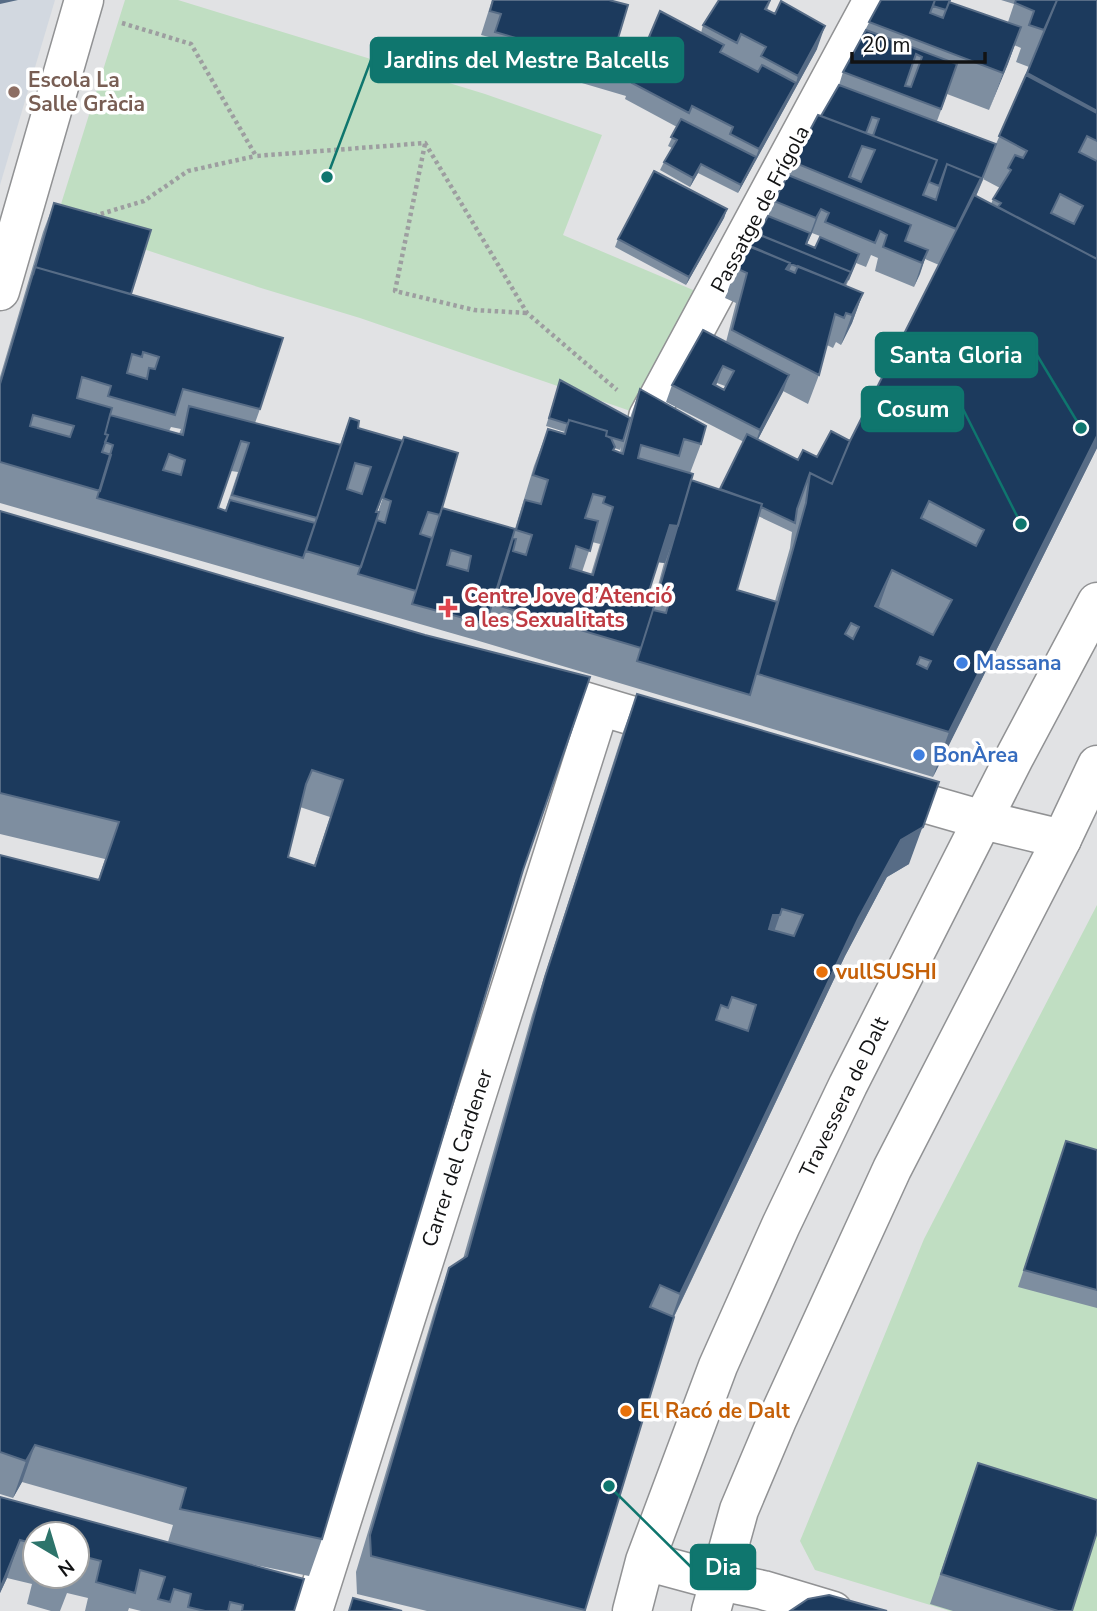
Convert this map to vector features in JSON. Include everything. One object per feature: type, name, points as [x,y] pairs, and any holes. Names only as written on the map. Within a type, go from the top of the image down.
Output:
[{"type":"street","points":[[0,291],[6,247],[84,0]]},
{"type":"street","name":"Passatge de Frígola","points":[[648,417],[873,0]]},
{"type":"street","name":"Travessera de Dalt","points":[[632,1611],[645,1561],[718,1366],[781,1225],[848,1086],[1097,602]]},
{"type":"street","points":[[494,675],[717,741]]},
{"type":"street","name":"Carrer del Cardener","points":[[320,1610],[600,706]]},
{"type":"street","points":[[715,1596],[744,1497],[892,1169],[1062,839],[1097,765]]},
{"type":"street","points":[[847,780],[983,820],[1062,839]]},
{"type":"street","points":[[645,1561],[715,1596],[763,1590],[833,1611]]},
{"type":"street","points":[[275,1595],[320,1610]]},
{"type":"path","points":[[116,21],[191,44],[256,156]]},
{"type":"path","points":[[425,143],[395,291],[474,310],[527,313]]},
{"type":"path","points":[[425,143],[527,313],[648,417]]},
{"type":"path","points":[[82,212],[94,217],[144,201],[188,171],[256,156],[425,143]]},
{"type":"shaded area","name":"Escola La Salle Gràcia","points":[[0,0],[55,0],[0,185]]},
{"type":"green space","points":[[125,0],[178,0],[485,94],[602,135],[563,235],[712,298],[648,417],[360,318],[56,220]]},
{"type":"green space","points":[[1097,905],[1097,1611],[950,1611],[815,1570],[800,1541],[924,1239]]},
{"type":"building","points":[[493,0],[609,0],[628,5],[616,45],[643,53],[635,72],[495,32],[501,14],[490,11]]},
{"type":"building","points":[[719,0],[770,0],[765,9],[775,14],[781,1],[825,26],[798,76],[761,56],[766,47],[741,34],[737,43],[703,25]]},
{"type":"building","points":[[881,0],[935,0],[930,13],[943,18],[949,2],[1021,27],[1003,73],[869,22]]},
{"type":"building","points":[[935,0],[950,0],[946,10],[933,6]]},
{"type":"building","points":[[1016,0],[1057,0],[1044,30],[1029,25],[1034,11],[1015,3]]},
{"type":"building","points":[[1057,0],[1097,0],[1097,111],[1027,73]]},
{"type":"building","points":[[660,11],[724,45],[720,52],[758,72],[762,65],[796,83],[759,149],[730,134],[733,127],[692,106],[689,113],[632,83],[643,51],[663,59],[668,45],[649,37]]},
{"type":"building","points":[[866,30],[957,64],[941,109],[843,72]],"holes":[[[916,54],[922,57],[911,87],[905,86]]]},
{"type":"building","points":[[1026,75],[1097,113],[1097,141],[1087,136],[1079,152],[1097,161],[1097,259],[998,207],[1001,203],[993,199],[1011,170],[1008,168],[1015,155],[1023,158],[1027,151],[999,136]],"holes":[[[1060,194],[1083,206],[1074,224],[1051,213]]]},
{"type":"building","points":[[839,85],[996,144],[975,196],[981,178],[947,164],[939,186],[929,182],[937,160],[873,136],[879,119],[872,117],[866,133],[821,116]]},
{"type":"building","points":[[818,115],[937,160],[923,195],[936,200],[947,164],[981,178],[956,229],[793,162]],"holes":[[[862,146],[875,150],[861,182],[849,177]]]},
{"type":"building","points":[[681,119],[756,157],[741,185],[701,164],[693,178],[664,162],[677,140],[671,137]]},
{"type":"building","points":[[654,171],[727,209],[689,277],[618,239]]},
{"type":"building","points":[[788,175],[911,225],[905,241],[928,250],[922,263],[883,247],[887,235],[880,231],[875,243],[825,222],[829,213],[821,209],[816,218],[774,201]]},
{"type":"building","points":[[974,195],[1097,259],[1097,436],[949,732],[758,674],[806,503],[810,473],[832,484],[849,443]],"holes":[[[929,501],[984,530],[976,546],[921,518]],[[892,570],[952,600],[933,635],[875,606]],[[851,623],[859,627],[853,639],[845,634]],[[920,657],[931,661],[927,669],[917,664]]]},
{"type":"building","points":[[54,203],[151,230],[131,294],[35,267]]},
{"type":"building","points":[[768,216],[810,233],[806,244],[815,248],[820,237],[859,254],[848,280],[851,272],[758,234]]},
{"type":"building","points":[[757,234],[851,272],[844,285],[791,264],[788,270],[790,263],[750,246]]},
{"type":"building","points":[[748,246],[790,263],[786,269],[795,273],[798,266],[863,293],[852,315],[846,313],[844,318],[835,314],[819,375],[732,330],[747,273],[736,268]]},
{"type":"building","points":[[35,267],[283,338],[260,409],[183,389],[175,415],[108,396],[111,386],[82,377],[77,398],[112,408],[102,452],[111,455],[100,491],[0,462],[0,384]],"holes":[[[143,352],[159,357],[155,369],[149,368],[147,379],[127,373],[132,354],[142,357]],[[33,415],[74,426],[70,437],[30,426]]]},
{"type":"building","points":[[703,330],[789,375],[760,430],[672,385]],"holes":[[[723,366],[734,371],[724,390],[713,384]]]},
{"type":"building","points":[[560,380],[630,418],[623,441],[606,436],[607,431],[569,420],[568,424],[549,418]]},
{"type":"building","points":[[640,389],[706,426],[701,444],[684,439],[679,456],[641,445],[638,458],[693,474],[678,526],[670,525],[649,591],[658,594],[641,648],[493,604],[513,538],[516,539],[513,551],[526,555],[532,535],[516,530],[525,500],[541,504],[548,480],[533,475],[548,429],[565,434],[569,420],[607,431],[606,436],[611,438],[615,447],[613,450],[623,454]],"holes":[[[593,494],[605,497],[603,503],[613,507],[593,575],[570,568],[576,546],[590,551],[598,521],[585,518]]]},
{"type":"building","points":[[189,406],[341,445],[317,518],[232,495],[249,443],[241,441],[218,508],[226,511],[230,500],[315,523],[303,558],[97,498],[113,445],[105,442],[110,415],[183,435]],"holes":[[[169,454],[185,460],[181,475],[163,470]]]},
{"type":"building","points":[[350,418],[359,421],[358,428],[403,441],[376,512],[379,512],[361,567],[306,551]],"holes":[[[355,463],[371,467],[362,494],[347,489]]]},
{"type":"building","points":[[831,431],[850,441],[832,484],[810,473],[797,509],[795,523],[761,507],[762,504],[720,489],[747,434],[798,460],[803,450],[817,457]]},
{"type":"building","points":[[404,437],[458,453],[440,515],[428,512],[420,534],[432,538],[416,591],[358,574],[377,520],[385,523],[391,501],[383,498]]},
{"type":"building","points":[[691,480],[762,504],[737,590],[777,602],[750,695],[637,661],[653,610],[666,613],[670,599],[658,593]]},
{"type":"building","points":[[442,508],[515,529],[486,624],[412,604]],"holes":[[[451,550],[471,556],[468,571],[447,565]]]},
{"type":"building","points":[[0,511],[425,635],[590,677],[523,870],[322,1539],[180,1509],[186,1488],[35,1445],[26,1461],[0,1452],[0,855],[99,880],[119,822],[0,793]],"holes":[[[312,770],[343,780],[315,866],[288,857]]]},
{"type":"building","points":[[637,694],[939,782],[923,827],[901,840],[858,919],[680,1294],[660,1285],[650,1307],[674,1317],[585,1610],[371,1556],[370,1535],[449,1268],[467,1256],[545,977]],"holes":[[[782,909],[803,915],[794,936],[769,929],[773,915],[780,915]],[[732,997],[756,1005],[748,1031],[716,1020],[721,1005],[728,1008]]]},
{"type":"building","points":[[1066,1141],[1097,1150],[1097,1290],[1024,1270]]},
{"type":"building","points":[[978,1463],[1097,1500],[1097,1532],[1072,1611],[1058,1611],[941,1574]]},
{"type":"building","points":[[0,1497],[85,1520],[21,1520],[21,1540],[0,1589]]},
{"type":"building","points":[[91,1522],[304,1579],[294,1611],[242,1611],[243,1605],[230,1602],[228,1611],[205,1611],[188,1607],[191,1594],[174,1589],[170,1602],[158,1599],[165,1577],[140,1570],[135,1593],[96,1582],[101,1561],[91,1558]]},
{"type":"building","points":[[829,1595],[887,1611],[790,1611],[808,1599]]},
{"type":"building","points":[[353,1598],[402,1611],[349,1611]]},
{"type":"place","name":"Escola La Salle Gràcia","points":[[14,92]]},
{"type":"place","name":"Jardins del Mestre Balcells","points":[[327,177]]},
{"type":"place","name":"Santa Gloria","points":[[1081,428]]},
{"type":"place","name":"Cosum","points":[[1021,524]]},
{"type":"place","name":"Centre Jove d’Atenció a les Sexualitats","points":[[448,608]]},
{"type":"place","name":"Massana","points":[[962,663]]},
{"type":"place","name":"BonÀrea","points":[[919,755]]},
{"type":"place","name":"vullSUSHI","points":[[822,972]]},
{"type":"place","name":"El Racó de Dalt","points":[[626,1411]]},
{"type":"place","name":"Dia","points":[[609,1486]]}]
